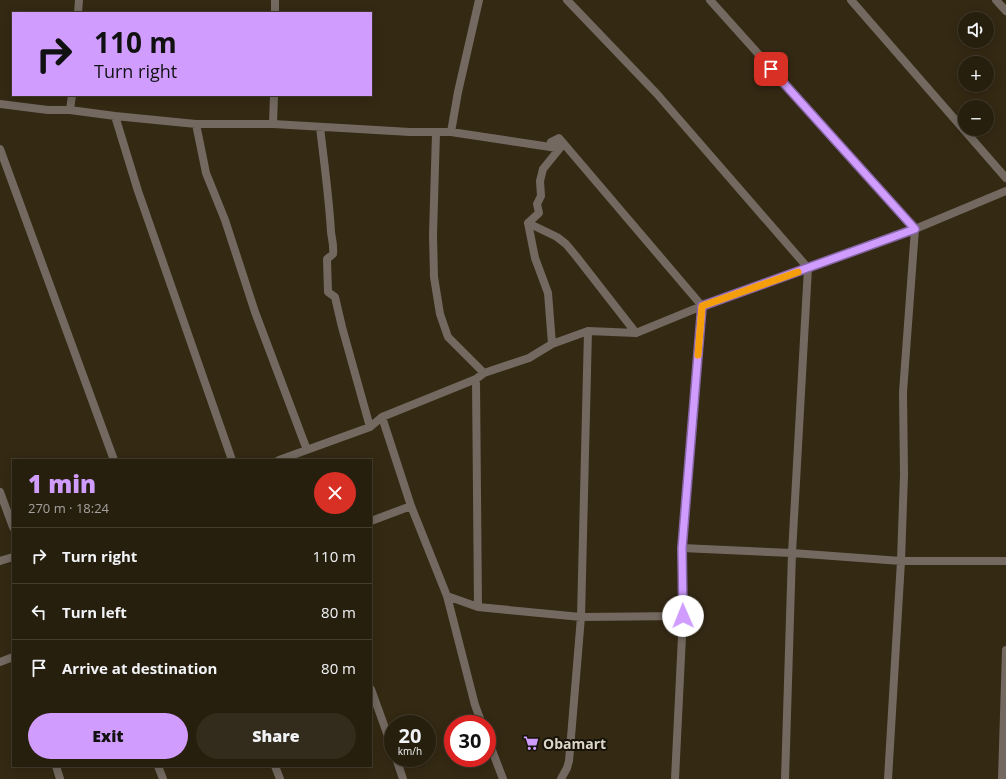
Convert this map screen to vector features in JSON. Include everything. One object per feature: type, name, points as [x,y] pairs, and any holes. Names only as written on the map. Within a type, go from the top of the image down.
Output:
[{"type":"street","points":[[78,12],[79,0]]},
{"type":"street","points":[[275,0],[275,12]]},
{"type":"street","points":[[451,132],[458,92],[479,0]]},
{"type":"street","points":[[567,0],[657,94],[808,268],[792,553],[785,779]]},
{"type":"street","points":[[710,0],[915,229],[903,392],[904,475],[901,561],[888,779]]},
{"type":"street","points":[[851,0],[1006,178]]},
{"type":"street","points":[[996,0],[1006,11]]},
{"type":"street","points":[[70,110],[72,96]]},
{"type":"street","points":[[274,96],[274,124]]},
{"type":"street","points":[[0,104],[196,124],[274,124],[436,133],[451,132],[560,148]]},
{"type":"street","points":[[115,116],[138,191],[232,459]]},
{"type":"street","points":[[196,124],[206,173],[225,220],[255,312],[307,450]]},
{"type":"street","points":[[320,127],[330,211],[331,236],[334,247],[334,254],[327,259],[328,292],[335,297],[370,427]]},
{"type":"street","points":[[436,133],[433,235],[434,277],[440,314],[448,337],[484,373]]},
{"type":"street","points":[[560,148],[551,142],[559,138],[702,306],[682,548],[683,616],[675,779]]},
{"type":"street","points":[[528,223],[539,213],[537,204],[542,196],[540,181],[543,169],[560,148]]},
{"type":"street","points":[[0,149],[4,173],[114,459]]},
{"type":"street","points":[[282,459],[370,427],[382,417],[476,379],[484,373],[528,358],[552,344],[588,331],[636,333],[702,306],[915,229],[1006,191]]},
{"type":"street","points":[[528,223],[557,237],[566,244],[636,333]]},
{"type":"street","points":[[528,223],[535,258],[548,293],[552,344]]},
{"type":"street","points":[[562,779],[569,761],[581,618],[588,331]]},
{"type":"street","points":[[476,379],[478,607]]},
{"type":"street","points":[[382,417],[411,506],[447,596],[479,715]]},
{"type":"street","points":[[0,492],[12,524]]},
{"type":"street","points":[[372,521],[411,506]]},
{"type":"street","points":[[682,548],[792,553],[901,561],[1006,561]]},
{"type":"street","points":[[0,561],[12,557]]},
{"type":"street","points":[[447,596],[478,607],[581,618],[683,616]]},
{"type":"street","points":[[1002,779],[1006,650]]},
{"type":"street","points":[[0,662],[12,657]]},
{"type":"street","points":[[372,692],[384,725]]},
{"type":"street","points":[[496,761],[503,779]]},
{"type":"street","points":[[56,767],[60,779]]},
{"type":"street","points":[[158,767],[163,779]]},
{"type":"street","points":[[275,767],[280,779]]},
{"type":"street","points":[[399,767],[403,779]]},
{"type":"slow traffic","points":[[698,355],[702,306],[798,272]]},
{"type":"place","name":"Obamart","points":[[531,743]]},
{"type":"route","points":[[683,616],[682,548],[702,306],[915,229],[771,69]]}]
